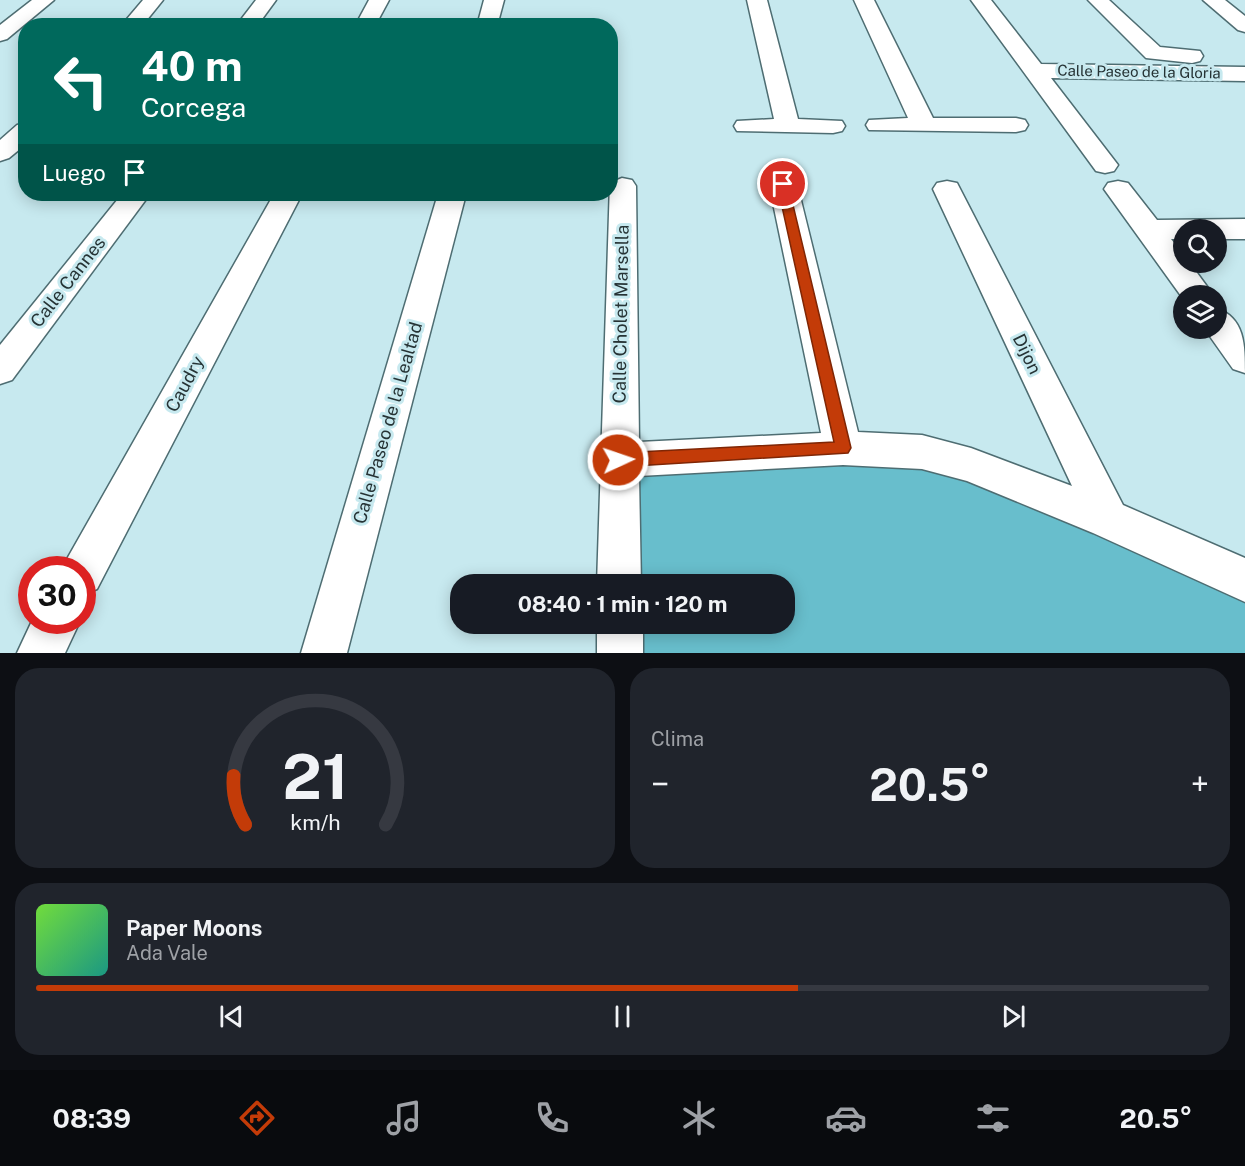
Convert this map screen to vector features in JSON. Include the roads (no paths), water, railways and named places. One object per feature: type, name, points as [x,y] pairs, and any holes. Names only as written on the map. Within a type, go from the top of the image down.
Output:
[{"type":"street","points":[[21,18],[44,0]]},
{"type":"street","points":[[138,18],[153,0]]},
{"type":"street","points":[[252,18],[266,0]]},
{"type":"street","points":[[369,18],[379,0]]},
{"type":"street","points":[[490,18],[494,0]]},
{"type":"street","points":[[757,0],[789,126]]},
{"type":"street","points":[[864,0],[924,125]]},
{"type":"street","points":[[981,0],[1190,285]]},
{"type":"street","points":[[1098,0],[1154,53],[1167,56],[1245,56]]},
{"type":"street","points":[[1214,0],[1245,26]]},
{"type":"street","points":[[0,35],[18,21]]},
{"type":"street","name":"Calle Paseo de la Gloria","points":[[1033,71],[1245,74]]},
{"type":"street","points":[[878,125],[1016,125]]},
{"type":"street","points":[[746,126],[833,126]]},
{"type":"street","points":[[0,153],[18,137]]},
{"type":"street","points":[[783,184],[843,448]]},
{"type":"street","name":"Calle Cholet Marsella","points":[[620,574],[618,460],[622,186]]},
{"type":"street","name":"Dijon","points":[[947,189],[1108,519]]},
{"type":"street","name":"Calle Cannes","points":[[0,370],[131,201]]},
{"type":"street","name":"Caudry","points":[[92,556],[284,201]]},
{"type":"street","name":"Calle Paseo de la Lealtad","points":[[324,653],[450,201]]},
{"type":"street","points":[[1149,230],[1245,229]]},
{"type":"street","points":[[1227,334],[1245,358]]},
{"type":"street","points":[[618,460],[843,448],[922,452],[971,465],[1108,519],[1245,580]]},
{"type":"street","points":[[40,653],[50,634]]},
{"type":"street","points":[[620,634],[620,653]]}]
